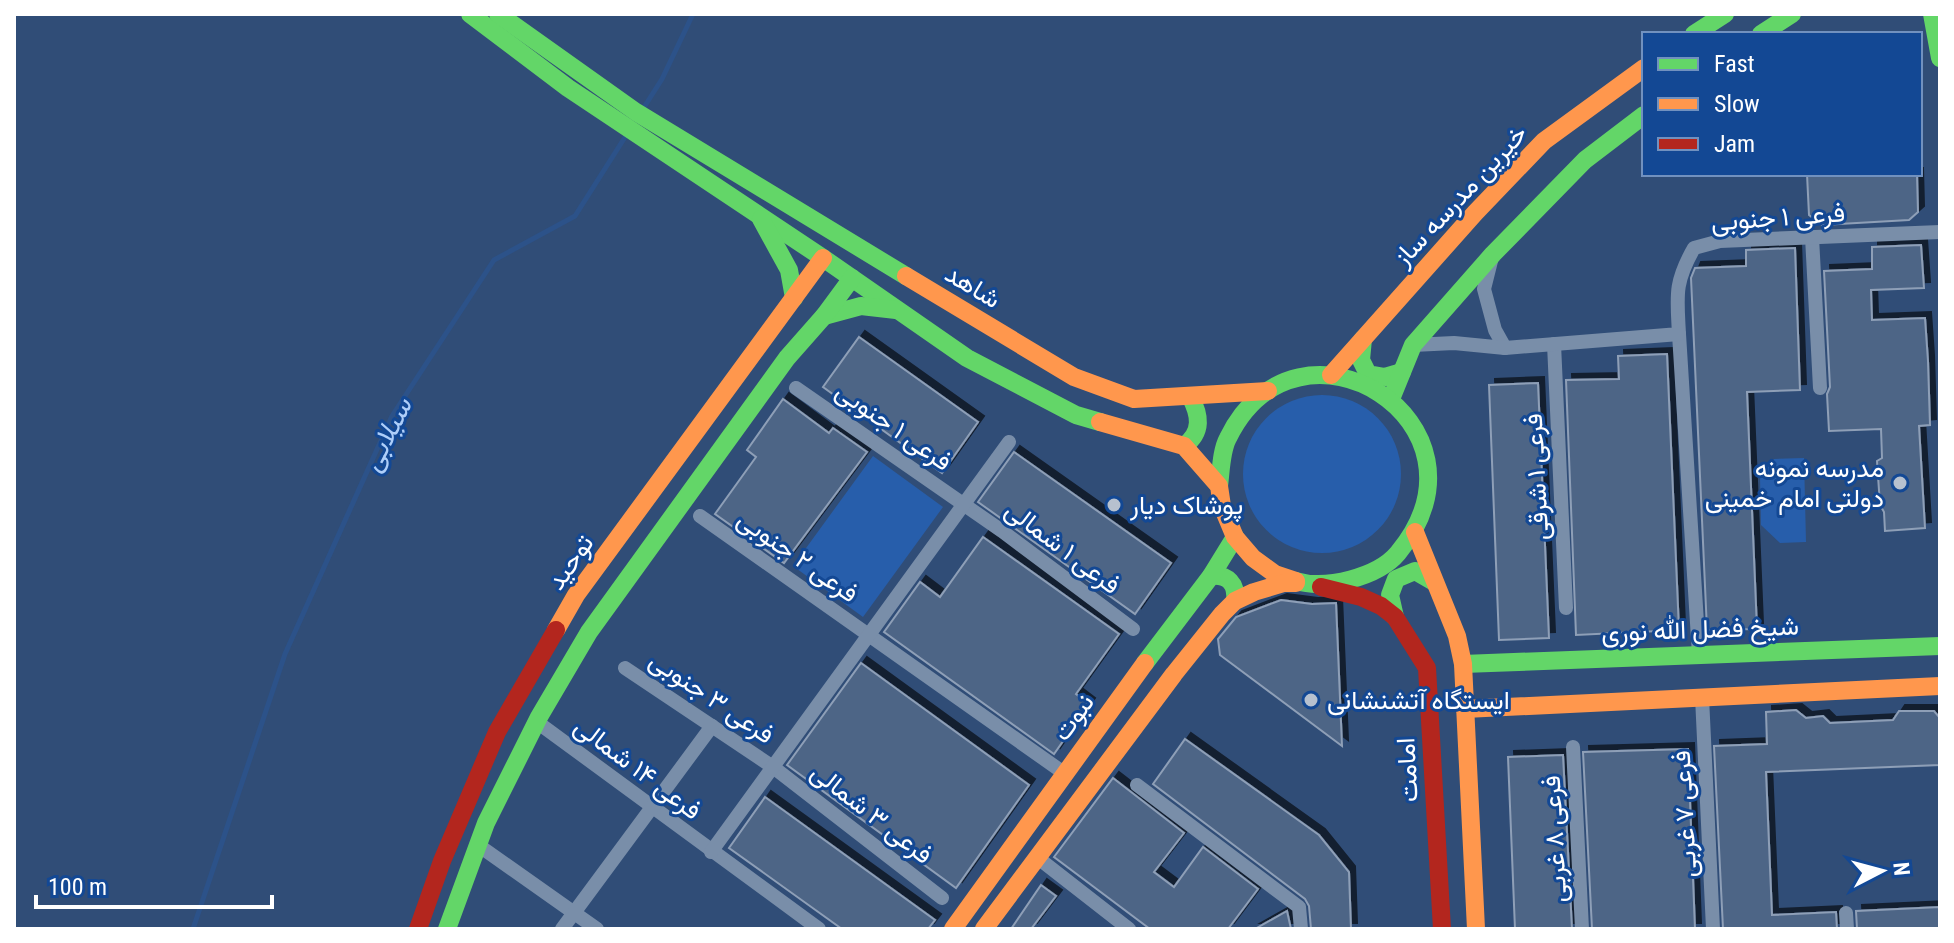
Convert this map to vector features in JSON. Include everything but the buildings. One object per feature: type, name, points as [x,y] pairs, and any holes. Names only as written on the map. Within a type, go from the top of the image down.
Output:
[{"type":"main road","points":[[470,14],[568,88],[967,358],[1076,415],[1184,446],[1219,486]]},
{"type":"main road","name":"شاهد","points":[[498,14],[636,112],[1074,377],[1134,399],[1268,391]]},
{"type":"main road","points":[[1697,32],[1725,14]]},
{"type":"main road","points":[[1764,32],[1792,14]]},
{"type":"main road","points":[[1932,14],[1940,58]]},
{"type":"main road","name":"خیرین مدرسه ساز","points":[[1331,375],[1475,213],[1544,141],[1642,69]]},
{"type":"main road","points":[[1391,399],[1413,345],[1493,254],[1585,160],[1642,117]]},
{"type":"main road","points":[[757,214],[789,270],[794,298]]},
{"type":"main road","name":"توحید","points":[[418,929],[442,861],[497,732],[576,595],[823,258]]},
{"type":"main road","points":[[447,929],[486,823],[537,722],[589,632],[787,358],[852,278]]},
{"type":"main road","points":[[824,316],[861,306],[898,310]]},
{"type":"main road","points":[[1363,339],[1361,360],[1368,374],[1385,377],[1402,372]]},
{"type":"main road","points":[[984,929],[1174,674],[1235,601],[1284,583],[1304,583],[1337,582],[1362,577],[1392,560],[1415,532],[1427,497],[1427,461],[1414,427],[1391,399],[1363,382],[1331,375],[1298,378],[1268,391],[1243,413],[1226,441],[1219,486],[1222,506],[1235,537],[1253,558],[1275,574],[1304,583]]},
{"type":"main road","points":[[1184,446],[1194,440],[1200,425],[1199,411],[1190,396]]},
{"type":"main road","points":[[1415,532],[1457,636],[1463,664],[1476,929]]},
{"type":"main road","name":"نبوت","points":[[953,929],[1064,773],[1211,576],[1235,537]]},
{"type":"main road","points":[[1395,617],[1390,595],[1396,579],[1415,571],[1434,582]]},
{"type":"main road","points":[[1211,576],[1218,574],[1231,580],[1236,586],[1235,601]]},
{"type":"main road","name":"امامت","points":[[1304,583],[1361,597],[1381,606],[1395,617],[1427,668],[1442,929]]},
{"type":"main road","name":"شیخ فضل الله نوری","points":[[1463,664],[1940,646]]},
{"type":"main road","points":[[1465,709],[1940,686]]},
{"type":"street","name":"فرعی ۱ جنوبی","points":[[1679,334],[1677,286],[1694,248],[1720,241],[1940,232]]},
{"type":"street","points":[[1812,237],[1820,388]]},
{"type":"street","points":[[1493,254],[1484,289],[1495,330],[1505,348]]},
{"type":"street","points":[[1413,345],[1454,343],[1505,348],[1679,334],[1699,655]]},
{"type":"street","name":"فرعی ۱ شرقی","points":[[1554,344],[1566,608]]},
{"type":"street","name":"فرعی ۱ جنوبی","points":[[796,388],[964,504]]},
{"type":"street","points":[[711,852],[1009,442]]},
{"type":"street","name":"فرعی ۱ شمالی","points":[[964,504],[1133,629]]},
{"type":"street","name":"فرعی ۲ جنوبی","points":[[700,516],[1064,773]]},
{"type":"street","name":"فرعی ۳ جنوبی","points":[[625,668],[773,767]]},
{"type":"street","name":"فرعی ۷ غربی","points":[[1702,697],[1713,929]]},
{"type":"street","name":"فرعی ۱۴ شمالی","points":[[537,722],[819,929]]},
{"type":"street","points":[[562,929],[712,726]]},
{"type":"street","name":"فرعی ۸ غربی","points":[[1573,747],[1582,929]]},
{"type":"street","name":"فرعی ۳ شمالی","points":[[773,767],[942,898]]},
{"type":"street","points":[[1137,785],[1299,907],[1301,929]]},
{"type":"street","points":[[478,845],[597,929]]},
{"type":"street","points":[[1038,858],[1129,929]]},
{"type":"street","points":[[1846,913],[1847,929]]},
{"type":"shaded area","points":[[1322,395],[1352,401],[1378,418],[1395,444],[1401,474],[1395,504],[1378,530],[1352,547],[1322,553],[1292,547],[1266,530],[1249,504],[1243,474],[1249,444],[1266,418],[1292,401]]},
{"type":"shaded area","points":[[873,456],[943,507],[863,617],[793,566]]},
{"type":"shaded area","points":[[1804,458],[1806,542],[1780,543],[1761,525],[1760,477],[1774,459]]},
{"type":"waterway","name":"سیلابی","points":[[641,112],[662,79],[693,14]]},
{"type":"waterway","name":"سیلابی","points":[[193,929],[285,654],[392,416],[494,260],[575,216],[627,134]]},
{"type":"traffic: fast","points":[[470,14],[568,88],[967,358],[1076,415],[1100,422]]},
{"type":"traffic: fast","points":[[498,14],[636,112],[906,276]]},
{"type":"traffic: fast","points":[[1697,32],[1725,14]]},
{"type":"traffic: fast","points":[[1764,32],[1792,14]]},
{"type":"traffic: fast","points":[[1932,14],[1940,58]]},
{"type":"traffic: fast","points":[[1391,399],[1413,345],[1493,254],[1585,160],[1642,117]]},
{"type":"traffic: fast","points":[[761,219],[789,270],[794,298]]},
{"type":"traffic: fast","points":[[447,929],[486,823],[539,717],[589,632],[787,358],[852,278]]},
{"type":"traffic: fast","points":[[824,316],[861,306],[896,310]]},
{"type":"traffic: fast","points":[[1363,339],[1361,360],[1368,374],[1385,377],[1402,372]]},
{"type":"traffic: fast","points":[[1219,486],[1228,438],[1260,397],[1299,377],[1341,377],[1379,393],[1410,422],[1426,460],[1424,505],[1398,553],[1378,569],[1351,579],[1322,584],[1296,581]]},
{"type":"traffic: fast","points":[[1184,446],[1194,435],[1198,423],[1190,396]]},
{"type":"traffic: fast","points":[[1145,663],[1211,576],[1235,537]]},
{"type":"traffic: fast","points":[[1395,617],[1390,595],[1396,579],[1415,571],[1434,582]]},
{"type":"traffic: fast","points":[[1211,576],[1230,581],[1235,601]]},
{"type":"traffic: fast","points":[[1463,664],[1940,646]]},
{"type":"traffic: slow","points":[[1331,375],[1475,213],[1544,141],[1642,69]]},
{"type":"traffic: slow","points":[[556,630],[576,595],[823,258]]},
{"type":"traffic: slow","points":[[906,276],[1074,377],[1134,399],[1268,391]]},
{"type":"traffic: slow","points":[[1100,422],[1184,446],[1219,486],[1222,506],[1235,537],[1253,558],[1275,574],[1296,581]]},
{"type":"traffic: slow","points":[[1415,532],[1457,636],[1463,664],[1476,929]]},
{"type":"traffic: slow","points":[[984,929],[1222,614],[1235,601],[1254,592],[1284,583],[1296,583]]},
{"type":"traffic: slow","points":[[953,929],[1145,663]]},
{"type":"traffic: slow","points":[[1465,709],[1940,686]]},
{"type":"traffic: jam","points":[[1321,587],[1361,597],[1381,606],[1395,617],[1427,668],[1442,929]]},
{"type":"traffic: jam","points":[[418,929],[442,861],[497,732],[556,630]]},
{"type":"place","name":"مدرسه نمونه دولتی امام خمینی","points":[[1900,483]]},
{"type":"place","name":"پوشاک دیار","points":[[1114,505]]},
{"type":"place","name":"ایستگاه آتشنشانی","points":[[1311,700]]}]
